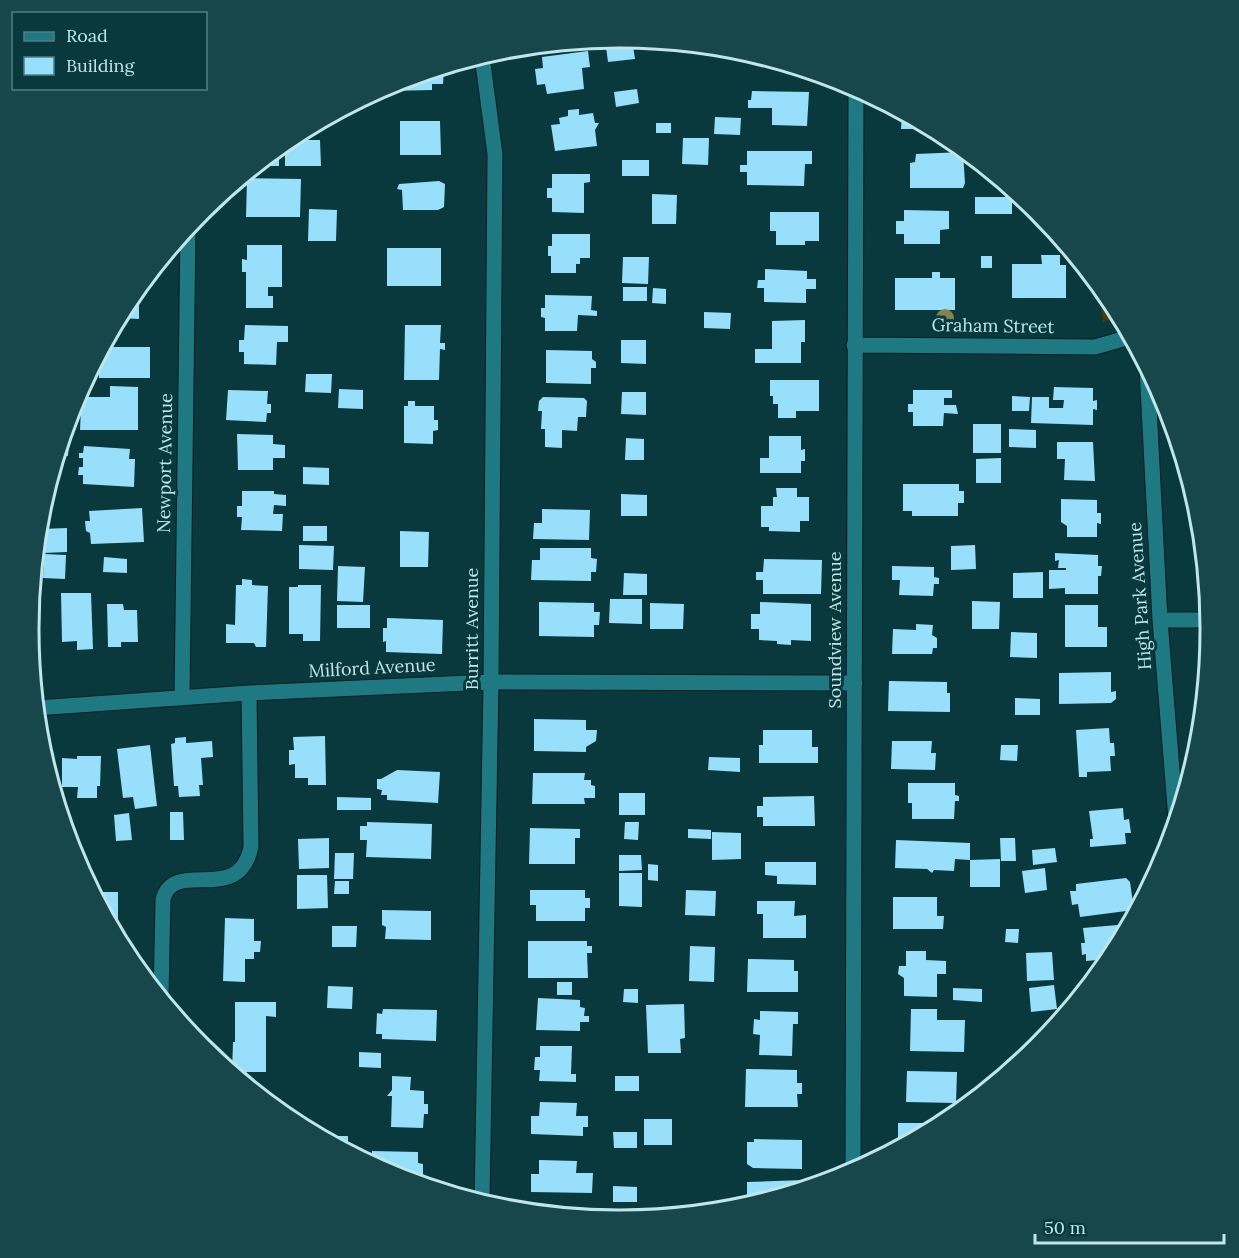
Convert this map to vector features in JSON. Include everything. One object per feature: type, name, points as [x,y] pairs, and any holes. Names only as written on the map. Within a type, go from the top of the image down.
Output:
[{"type":"street","name":"Burritt Avenue","points":[[482,1193],[491,682],[495,154],[483,65]]},
{"type":"street","name":"Soundview Avenue","points":[[853,1160],[856,99]]},
{"type":"street","name":"Newport Avenue","points":[[182,698],[188,241]]},
{"type":"street","name":"Graham Street","points":[[854,345],[1095,347],[1122,339]]},
{"type":"street","name":"High Park Avenue","points":[[1148,390],[1160,620],[1174,798]]},
{"type":"street","points":[[1160,620],[1200,620]]},
{"type":"street","name":"Milford Avenue","points":[[44,707],[249,693],[491,682],[855,683]]},
{"type":"street","points":[[161,985],[165,892],[174,884],[184,881],[232,877],[243,869],[248,859],[251,847],[249,693]]},
{"type":"shaded area","points":[[1102,305],[1110,319],[1103,322]]},
{"type":"building","points":[[606,49],[633,49],[635,59],[608,62]]},
{"type":"building","points":[[588,51],[590,67],[582,68],[584,89],[547,94],[545,84],[537,85],[535,69],[543,68],[542,57]]},
{"type":"building","points":[[444,76],[443,84],[432,84],[432,90],[403,91]]},
{"type":"building","points":[[637,89],[639,103],[616,107],[614,92]]},
{"type":"building","points":[[752,91],[809,92],[807,126],[772,125],[772,108],[748,108],[748,100],[751,100]]},
{"type":"building","points":[[579,109],[579,115],[593,113],[595,123],[599,123],[595,130],[597,146],[555,151],[551,125],[560,124],[559,118],[568,116],[568,110]]},
{"type":"building","points":[[715,117],[741,118],[740,135],[714,134]]},
{"type":"building","points":[[400,121],[440,121],[441,155],[400,155]]},
{"type":"building","points":[[901,121],[915,129],[901,129]]},
{"type":"building","points":[[656,123],[671,123],[671,133],[656,133]]},
{"type":"building","points":[[683,138],[709,138],[708,165],[682,164]]},
{"type":"building","points":[[307,140],[320,140],[321,166],[285,166],[285,155]]},
{"type":"building","points":[[747,151],[812,151],[812,164],[805,164],[804,186],[747,185],[747,172],[740,172],[740,165],[747,165]]},
{"type":"building","points":[[951,153],[964,161],[965,183],[963,188],[910,188],[910,163],[915,162],[916,154]]},
{"type":"building","points":[[279,159],[279,166],[269,166]]},
{"type":"building","points":[[622,160],[649,160],[649,176],[622,176]]},
{"type":"building","points":[[552,174],[590,174],[590,182],[584,183],[584,213],[552,212],[552,198],[547,198],[547,188],[552,188]]},
{"type":"building","points":[[254,178],[301,179],[300,217],[246,217],[247,185]]},
{"type":"building","points":[[439,181],[445,184],[444,207],[438,210],[403,210],[402,190],[397,189],[399,184]]},
{"type":"building","points":[[652,194],[677,195],[676,224],[652,224]]},
{"type":"building","points":[[975,197],[1006,197],[1012,202],[1012,214],[975,214]]},
{"type":"building","points":[[309,209],[337,210],[336,241],[308,241]]},
{"type":"building","points":[[904,210],[949,211],[949,229],[940,230],[940,244],[904,244],[904,234],[896,234],[896,221],[904,221]]},
{"type":"building","points":[[770,212],[819,212],[819,241],[805,241],[805,245],[776,245],[776,231],[770,231]]},
{"type":"building","points":[[552,234],[590,234],[590,258],[580,258],[580,264],[576,264],[576,273],[551,273],[551,256],[548,256],[548,246],[552,246]]},
{"type":"building","points":[[247,245],[282,245],[282,287],[268,287],[268,296],[273,296],[273,308],[246,308],[246,272],[242,272],[242,259],[247,260]]},
{"type":"building","points":[[387,248],[441,248],[441,286],[387,286]]},
{"type":"building","points":[[1041,255],[1060,255],[1060,265],[1066,265],[1066,298],[1012,298],[1012,264],[1042,264]]},
{"type":"building","points":[[981,256],[992,256],[992,268],[981,268]]},
{"type":"building","points":[[623,257],[649,257],[648,284],[622,283]]},
{"type":"building","points":[[765,269],[807,271],[807,279],[816,279],[816,289],[806,289],[806,303],[764,302],[764,288],[757,288],[758,280],[765,280]]},
{"type":"building","points":[[932,272],[940,272],[940,278],[955,278],[955,310],[895,310],[895,278],[932,278]]},
{"type":"building","points":[[623,287],[647,287],[647,301],[623,301]]},
{"type":"building","points":[[653,288],[666,289],[666,304],[652,303]]},
{"type":"building","points":[[545,295],[592,296],[591,310],[597,311],[597,316],[578,315],[577,331],[545,331],[545,318],[541,317],[541,308],[545,308]]},
{"type":"building","points":[[139,303],[139,319],[129,319]]},
{"type":"building","points":[[704,312],[731,313],[730,329],[704,328]]},
{"type":"building","points":[[805,320],[805,342],[801,342],[801,363],[755,363],[755,349],[772,349],[772,321]]},
{"type":"building","points":[[245,325],[288,326],[288,342],[277,342],[276,365],[244,364],[244,352],[239,352],[239,340],[244,340]]},
{"type":"building","points":[[405,325],[441,325],[440,343],[445,343],[445,350],[440,349],[439,380],[404,380]]},
{"type":"building","points":[[621,340],[646,340],[646,364],[621,363]]},
{"type":"building","points":[[113,347],[150,347],[150,378],[99,378],[99,372]]},
{"type":"building","points":[[546,350],[592,351],[592,359],[596,362],[596,368],[591,368],[591,384],[546,383]]},
{"type":"building","points":[[306,374],[332,374],[331,393],[305,392]]},
{"type":"building","points":[[770,380],[819,380],[819,411],[796,411],[796,418],[778,418],[778,404],[773,404],[773,396],[770,396]]},
{"type":"building","points":[[110,386],[138,387],[138,430],[80,430],[81,413],[88,397],[110,397]]},
{"type":"building","points":[[1054,387],[1093,388],[1093,401],[1097,400],[1097,410],[1093,409],[1093,425],[1031,423],[1032,397],[1049,397],[1049,408],[1063,408],[1064,400],[1053,400]]},
{"type":"building","points":[[339,389],[363,390],[363,409],[338,408]]},
{"type":"building","points":[[228,390],[268,391],[267,404],[271,404],[271,413],[267,413],[266,422],[226,420]]},
{"type":"building","points":[[913,390],[952,390],[952,398],[944,398],[944,405],[956,405],[958,414],[944,413],[943,426],[913,426],[913,412],[908,412],[908,404],[913,404]]},
{"type":"building","points":[[622,392],[646,392],[646,415],[621,414]]},
{"type":"building","points":[[1012,396],[1030,397],[1029,411],[1012,411]]},
{"type":"building","points":[[543,397],[584,398],[587,401],[586,417],[578,417],[577,431],[562,430],[562,448],[545,447],[545,429],[541,429],[542,411],[538,411],[539,401]]},
{"type":"building","points":[[408,401],[415,401],[415,406],[434,406],[434,420],[438,420],[438,430],[433,431],[433,444],[404,443],[404,406],[408,406]]},
{"type":"building","points":[[973,424],[1001,424],[1001,453],[973,453]]},
{"type":"building","points":[[1009,429],[1036,430],[1036,448],[1009,447]]},
{"type":"building","points":[[237,434],[273,435],[273,444],[285,445],[285,458],[273,458],[273,470],[238,470]]},
{"type":"building","points":[[769,436],[801,436],[801,450],[805,449],[805,461],[801,461],[801,473],[760,473],[760,458],[769,458]]},
{"type":"building","points":[[626,438],[644,439],[644,460],[625,460]]},
{"type":"building","points":[[1057,442],[1093,442],[1095,481],[1064,480],[1065,459],[1057,459]]},
{"type":"building","points":[[84,446],[130,449],[129,459],[135,459],[134,487],[83,484],[83,475],[78,475],[79,467],[83,467],[83,458],[79,458],[79,453],[83,453]]},
{"type":"building","points":[[1001,458],[1001,483],[976,483],[976,459]]},
{"type":"building","points":[[303,467],[329,468],[329,485],[303,484]]},
{"type":"building","points":[[903,484],[959,484],[959,491],[964,491],[964,503],[958,503],[958,516],[912,516],[912,511],[903,511]]},
{"type":"building","points":[[776,488],[797,488],[797,497],[809,497],[809,521],[800,521],[800,532],[769,531],[769,527],[761,527],[761,506],[773,506],[773,497],[777,497]]},
{"type":"building","points":[[242,491],[274,491],[274,494],[286,495],[286,506],[274,505],[273,514],[283,514],[282,531],[241,530],[242,517],[237,517],[237,506],[242,506]]},
{"type":"building","points":[[621,494],[647,495],[647,516],[621,516]]},
{"type":"building","points":[[1061,499],[1097,500],[1097,513],[1101,513],[1101,524],[1097,523],[1097,537],[1067,537],[1067,526],[1061,522]]},
{"type":"building","points":[[142,508],[144,542],[91,544],[90,533],[86,531],[85,521],[90,521],[89,511]]},
{"type":"building","points":[[542,509],[590,510],[589,540],[533,539],[534,523],[542,523]]},
{"type":"building","points":[[303,526],[327,526],[327,541],[303,541]]},
{"type":"building","points":[[67,528],[67,552],[44,553],[48,529]]},
{"type":"building","points":[[400,531],[429,532],[428,567],[400,567]]},
{"type":"building","points":[[299,545],[334,546],[333,570],[299,569]]},
{"type":"building","points":[[975,545],[976,569],[951,570],[951,546]]},
{"type":"building","points":[[540,548],[591,548],[591,558],[597,559],[596,572],[591,572],[591,581],[531,580],[532,560],[540,560]]},
{"type":"building","points":[[1055,553],[1098,555],[1098,566],[1102,566],[1101,576],[1098,576],[1098,594],[1065,594],[1065,588],[1049,589],[1049,570],[1066,570],[1066,568],[1058,568],[1059,560],[1055,561]]},
{"type":"building","points":[[44,554],[66,555],[65,579],[43,578]]},
{"type":"building","points":[[104,557],[127,559],[127,573],[103,572]]},
{"type":"building","points":[[764,559],[822,560],[821,594],[763,594],[763,580],[756,580],[756,572],[763,572]]},
{"type":"building","points":[[338,566],[365,567],[363,602],[337,601]]},
{"type":"building","points":[[892,566],[934,567],[934,577],[939,578],[939,584],[934,584],[933,596],[899,595],[900,580],[892,580]]},
{"type":"building","points":[[1043,572],[1043,598],[1013,598],[1013,573]]},
{"type":"building","points":[[624,573],[647,574],[647,595],[623,595]]},
{"type":"building","points":[[242,579],[252,580],[252,585],[268,586],[266,647],[256,647],[254,643],[226,643],[226,624],[235,625],[236,585],[242,585]]},
{"type":"building","points":[[298,585],[321,585],[320,641],[303,641],[303,634],[289,634],[289,587],[298,587]]},
{"type":"building","points":[[61,593],[91,593],[93,649],[77,650],[77,641],[62,642]]},
{"type":"building","points":[[610,599],[642,599],[642,624],[609,623]]},
{"type":"building","points":[[972,601],[1000,602],[999,629],[972,629]]},
{"type":"building","points":[[539,602],[594,603],[594,612],[600,612],[599,625],[594,625],[594,637],[539,636]]},
{"type":"building","points":[[760,602],[811,604],[811,641],[791,640],[791,645],[759,640],[759,629],[751,629],[751,614],[760,614]]},
{"type":"building","points":[[650,603],[684,604],[683,629],[650,629]]},
{"type":"building","points":[[107,604],[123,604],[124,610],[137,610],[138,642],[121,642],[121,647],[108,647]]},
{"type":"building","points":[[337,605],[370,605],[370,628],[337,628]]},
{"type":"building","points":[[1065,605],[1098,605],[1098,627],[1107,627],[1107,647],[1065,647]]},
{"type":"building","points":[[387,618],[443,620],[442,654],[386,652],[383,628],[387,628]]},
{"type":"building","points":[[916,624],[933,625],[932,635],[937,638],[937,648],[933,648],[932,654],[892,654],[893,629],[916,630]]},
{"type":"building","points":[[1011,632],[1037,633],[1037,658],[1010,657]]},
{"type":"building","points":[[1111,672],[1111,692],[1116,691],[1116,699],[1111,703],[1059,704],[1059,673]]},
{"type":"building","points":[[889,681],[947,682],[947,693],[950,693],[950,712],[888,711]]},
{"type":"building","points":[[1015,698],[1040,699],[1040,715],[1015,715]]},
{"type":"building","points":[[534,719],[586,720],[586,730],[597,730],[596,741],[586,747],[586,752],[534,751]]},
{"type":"building","points":[[1109,728],[1110,743],[1114,743],[1115,756],[1110,756],[1111,771],[1087,772],[1087,777],[1079,777],[1076,730]]},
{"type":"building","points":[[763,730],[812,730],[812,747],[818,747],[818,763],[759,763],[759,745],[763,745]]},
{"type":"building","points":[[325,736],[326,785],[308,785],[308,778],[295,778],[295,764],[289,765],[289,750],[294,750],[293,737]]},
{"type":"building","points":[[186,737],[186,743],[212,741],[213,757],[201,758],[203,785],[199,785],[200,796],[179,797],[178,786],[174,786],[171,744],[175,743],[175,738]]},
{"type":"building","points":[[892,741],[932,741],[931,753],[936,753],[935,770],[891,769]]},
{"type":"building","points":[[150,745],[157,806],[135,809],[133,797],[123,798],[117,749]]},
{"type":"building","points":[[1001,745],[1018,745],[1017,761],[1000,760]]},
{"type":"building","points":[[77,756],[101,756],[100,786],[97,786],[97,798],[77,798],[78,787],[62,787],[62,758],[77,759]]},
{"type":"building","points":[[709,757],[740,758],[740,772],[708,770]]},
{"type":"building","points":[[397,770],[440,772],[438,803],[387,800],[387,795],[381,795],[382,790],[377,789],[377,779]]},
{"type":"building","points":[[533,773],[585,773],[584,780],[591,780],[591,785],[595,786],[595,798],[584,798],[585,804],[532,804]]},
{"type":"building","points":[[908,783],[955,783],[955,795],[959,796],[959,801],[955,801],[954,819],[912,819],[912,803],[908,803]]},
{"type":"building","points":[[619,793],[645,793],[645,815],[619,815]]},
{"type":"building","points":[[814,796],[815,826],[763,826],[763,817],[757,817],[757,806],[763,806],[763,797]]},
{"type":"building","points":[[337,797],[371,798],[371,810],[337,810]]},
{"type":"building","points":[[1123,808],[1124,820],[1129,819],[1131,833],[1125,833],[1126,844],[1090,847],[1090,839],[1093,839],[1089,811]]},
{"type":"building","points":[[170,812],[183,812],[184,840],[170,840]]},
{"type":"building","points":[[129,813],[132,840],[116,841],[114,815]]},
{"type":"building","points":[[367,822],[432,824],[431,859],[366,857],[367,840],[360,840],[360,826],[367,826]]},
{"type":"building","points":[[625,822],[639,822],[638,840],[624,839]]},
{"type":"building","points":[[530,828],[580,829],[580,838],[575,838],[575,864],[529,864]]},
{"type":"building","points":[[688,829],[711,830],[711,839],[688,838]]},
{"type":"building","points":[[712,832],[741,833],[741,859],[712,860]]},
{"type":"building","points":[[329,838],[329,868],[299,869],[298,839]]},
{"type":"building","points":[[1000,838],[1015,838],[1016,861],[1001,861]]},
{"type":"building","points":[[896,840],[970,843],[970,860],[955,859],[954,871],[934,870],[932,873],[927,869],[895,868]]},
{"type":"building","points":[[1055,848],[1057,862],[1033,865],[1032,850]]},
{"type":"building","points":[[335,853],[354,853],[353,879],[334,879]]},
{"type":"building","points":[[619,855],[641,855],[642,870],[619,871]]},
{"type":"building","points":[[1000,859],[1000,887],[970,887],[970,860]]},
{"type":"building","points":[[765,862],[816,862],[816,885],[777,884],[777,876],[765,875]]},
{"type":"building","points":[[648,864],[658,865],[658,881],[648,880]]},
{"type":"building","points":[[1045,868],[1047,890],[1025,893],[1022,871]]},
{"type":"building","points":[[619,873],[642,873],[642,907],[619,906]]},
{"type":"building","points":[[297,875],[327,875],[328,908],[297,909]]},
{"type":"building","points":[[1126,878],[1130,882],[1133,900],[1126,911],[1080,917],[1078,904],[1072,905],[1070,891],[1076,891],[1076,884]]},
{"type":"building","points":[[335,881],[349,881],[349,894],[334,894]]},
{"type":"building","points":[[530,890],[585,890],[585,898],[590,898],[590,908],[585,908],[585,921],[536,921],[536,905],[530,905]]},
{"type":"building","points":[[686,890],[716,891],[715,916],[685,915]]},
{"type":"building","points":[[102,892],[118,892],[118,921]]},
{"type":"building","points":[[893,897],[937,897],[937,916],[944,916],[943,929],[893,929]]},
{"type":"building","points":[[757,901],[795,901],[794,916],[806,915],[806,938],[763,938],[763,914],[757,914]]},
{"type":"building","points":[[382,910],[431,911],[431,940],[385,939],[386,927],[382,925]]},
{"type":"building","points":[[225,918],[254,919],[254,941],[261,941],[260,952],[254,952],[254,959],[245,959],[245,982],[223,981]]},
{"type":"building","points":[[1118,925],[1096,960],[1086,961],[1086,954],[1082,955],[1081,943],[1085,943],[1083,928]]},
{"type":"building","points":[[332,926],[357,926],[356,947],[332,947]]},
{"type":"building","points":[[1006,929],[1019,929],[1018,943],[1005,942]]},
{"type":"building","points":[[528,941],[587,941],[587,946],[592,946],[592,953],[587,953],[588,978],[528,978]]},
{"type":"building","points":[[690,946],[715,947],[714,982],[689,981]]},
{"type":"building","points":[[906,951],[926,951],[926,960],[946,961],[946,974],[937,974],[937,997],[904,996],[904,978],[898,974],[899,966],[906,966]]},
{"type":"building","points":[[1052,952],[1054,980],[1027,981],[1026,953]]},
{"type":"building","points":[[748,959],[794,960],[794,971],[798,971],[798,992],[747,992]]},
{"type":"building","points":[[557,982],[572,982],[572,995],[557,995]]},
{"type":"building","points":[[1054,985],[1057,1009],[1031,1012],[1029,988]]},
{"type":"building","points":[[328,986],[353,987],[352,1009],[327,1008]]},
{"type":"building","points":[[953,988],[982,989],[982,1002],[953,1000]]},
{"type":"building","points":[[624,989],[638,989],[638,1003],[623,1002]]},
{"type":"building","points":[[538,998],[580,1000],[580,1007],[585,1008],[584,1016],[589,1016],[589,1022],[580,1022],[580,1031],[536,1030]]},
{"type":"building","points":[[235,1002],[276,1002],[276,1017],[266,1016],[266,1072],[245,1072],[232,1061],[233,1042],[235,1042]]},
{"type":"building","points":[[684,1004],[685,1038],[680,1039],[681,1053],[648,1053],[646,1005]]},
{"type":"building","points":[[383,1009],[437,1010],[436,1041],[382,1039],[382,1034],[376,1034],[377,1013],[382,1014]]},
{"type":"building","points":[[911,1009],[937,1009],[937,1020],[965,1020],[964,1052],[910,1051]]},
{"type":"building","points":[[760,1011],[798,1012],[798,1024],[793,1024],[792,1056],[759,1055],[760,1035],[753,1034],[754,1019],[760,1020]]},
{"type":"building","points":[[540,1046],[572,1046],[571,1074],[576,1074],[576,1082],[539,1081],[540,1070],[534,1070],[535,1057],[540,1057]]},
{"type":"building","points":[[359,1052],[381,1053],[381,1068],[359,1067]]},
{"type":"building","points":[[746,1069],[797,1070],[797,1083],[802,1083],[802,1094],[797,1094],[798,1107],[745,1107]]},
{"type":"building","points":[[907,1071],[957,1072],[955,1103],[906,1102]]},
{"type":"building","points":[[392,1076],[411,1077],[410,1090],[424,1091],[424,1104],[428,1104],[428,1114],[424,1114],[423,1128],[391,1127],[392,1096],[387,1096],[392,1090]]},
{"type":"building","points":[[615,1076],[639,1076],[639,1091],[615,1091]]},
{"type":"building","points":[[540,1102],[577,1103],[576,1116],[588,1116],[588,1127],[583,1127],[583,1136],[531,1134],[531,1116],[539,1116]]},
{"type":"building","points":[[644,1119],[672,1119],[672,1145],[644,1145]]},
{"type":"building","points":[[898,1123],[924,1123],[910,1132],[898,1138]]},
{"type":"building","points":[[613,1132],[637,1132],[637,1148],[614,1148]]},
{"type":"building","points":[[337,1136],[348,1136],[348,1142]]},
{"type":"building","points":[[754,1139],[802,1140],[802,1169],[753,1168],[747,1164],[747,1142],[754,1142]]},
{"type":"building","points":[[372,1151],[418,1152],[418,1163],[423,1164],[423,1175],[397,1165],[372,1154]]},
{"type":"building","points":[[539,1160],[577,1161],[576,1173],[593,1173],[592,1193],[531,1192],[531,1174],[539,1174]]},
{"type":"building","points":[[803,1180],[747,1195],[747,1182]]},
{"type":"building","points":[[613,1186],[637,1187],[637,1202],[613,1202]]}]
